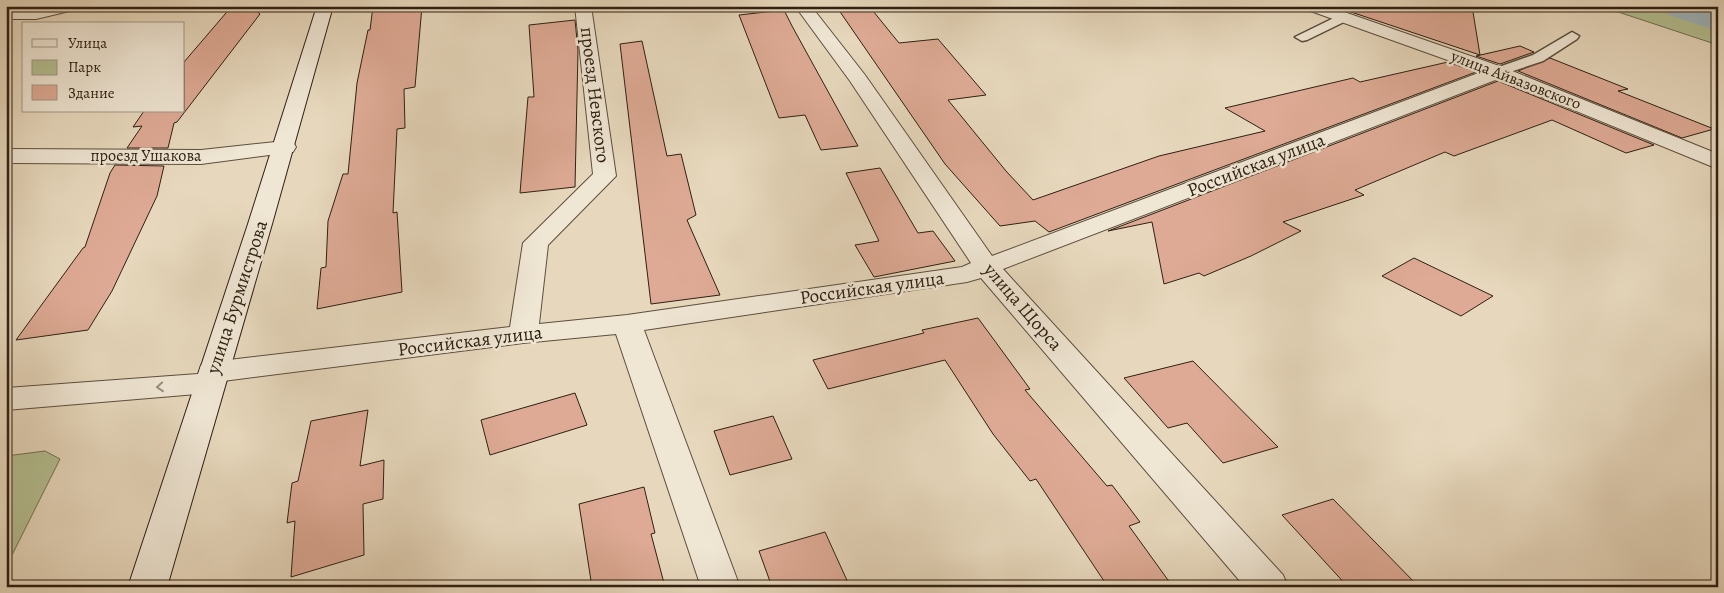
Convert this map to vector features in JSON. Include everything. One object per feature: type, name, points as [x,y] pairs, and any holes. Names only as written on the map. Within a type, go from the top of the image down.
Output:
[{"type":"street","points":[[6,14],[36,14],[72,6]]},
{"type":"street","name":"улица Бурмистрова","points":[[147,587],[285,147],[324,6]]},
{"type":"street","name":"проезд Невского","points":[[523,334],[536,243],[605,176],[583,6]]},
{"type":"street","name":"улица Щорса","points":[[803,6],[858,79],[987,268],[1270,587]]},
{"type":"street","name":"улица Айвазовского","points":[[1311,6],[1498,72],[1718,162]]},
{"type":"street","points":[[6,29],[36,14]]},
{"type":"street","name":"Российская улица","points":[[6,399],[211,378],[523,334],[627,324],[967,274],[987,268],[1498,72]]},
{"type":"street","name":"проезд Ушакова","points":[[6,156],[201,157],[285,147]]},
{"type":"street","points":[[627,324],[721,587]]},
{"type":"lane","points":[[1302,37],[1344,17]]},
{"type":"lane","points":[[1498,72],[1538,58],[1572,36]]},
{"type":"green space","points":[[1600,6],[1718,6],[1718,45]]},
{"type":"green space","points":[[45,451],[60,459],[6,567],[6,456]]},
{"type":"building","points":[[232,6],[251,6],[260,14],[185,112],[185,61]]},
{"type":"building","points":[[373,6],[422,6],[415,87],[404,89],[405,128],[397,129],[393,213],[397,212],[402,292],[317,309],[321,268],[326,267],[328,221],[343,174],[348,174],[357,83],[368,30],[370,30]]},
{"type":"building","points":[[836,6],[869,6],[899,43],[938,39],[986,95],[948,100],[1006,171],[1033,200],[1159,156],[1265,131],[1225,108],[1353,78],[1360,82],[1448,62],[1476,72],[1049,232],[1035,221],[1000,226],[945,164]]},
{"type":"building","points":[[1352,6],[1472,6],[1480,55],[1351,12]]},
{"type":"building","points":[[784,10],[858,146],[821,150],[805,115],[779,118],[739,15]]},
{"type":"building","points":[[575,20],[578,50],[575,187],[520,193],[528,97],[534,97],[529,25]]},
{"type":"building","points":[[642,41],[667,156],[681,154],[696,215],[687,220],[720,295],[651,304],[620,44]]},
{"type":"building","points":[[1520,46],[1534,52],[1500,64],[1476,56]]},
{"type":"building","points":[[1550,58],[1628,89],[1618,91],[1714,129],[1682,138],[1518,71]]},
{"type":"building","points":[[1498,81],[1654,145],[1626,153],[1552,120],[1454,156],[1445,152],[1355,190],[1364,195],[1283,222],[1301,231],[1251,256],[1204,276],[1199,273],[1164,284],[1152,222],[1108,231]]},
{"type":"building","points":[[143,112],[185,112],[174,123],[168,148],[127,148],[142,126],[133,127]]},
{"type":"building","points":[[115,165],[164,166],[157,196],[112,291],[88,330],[16,340],[85,247],[110,173]]},
{"type":"building","points":[[880,168],[918,233],[933,231],[955,261],[874,277],[855,245],[879,241],[846,173]]},
{"type":"building","points":[[1414,258],[1493,296],[1461,316],[1382,276]]},
{"type":"building","points":[[978,318],[1030,389],[1025,390],[1107,486],[1112,485],[1140,522],[1129,526],[1173,587],[1108,587],[1036,479],[1030,481],[993,434],[945,360],[828,389],[813,360],[924,333],[922,330]]},
{"type":"building","points":[[1193,361],[1278,447],[1223,463],[1187,423],[1168,428],[1124,378]]},
{"type":"building","points":[[575,393],[587,425],[490,455],[481,420]]},
{"type":"building","points":[[368,410],[360,466],[384,460],[383,499],[363,504],[364,555],[291,577],[295,521],[287,523],[292,483],[298,481],[311,421]]},
{"type":"building","points":[[773,416],[792,459],[730,475],[714,431]]},
{"type":"building","points":[[644,487],[655,533],[651,534],[665,587],[592,587],[579,504]]},
{"type":"building","points":[[1333,499],[1419,587],[1348,587],[1282,515]]},
{"type":"building","points":[[825,532],[850,587],[772,587],[759,551]]},
{"type":"waterway","points":[[1684,6],[1718,18]]}]
